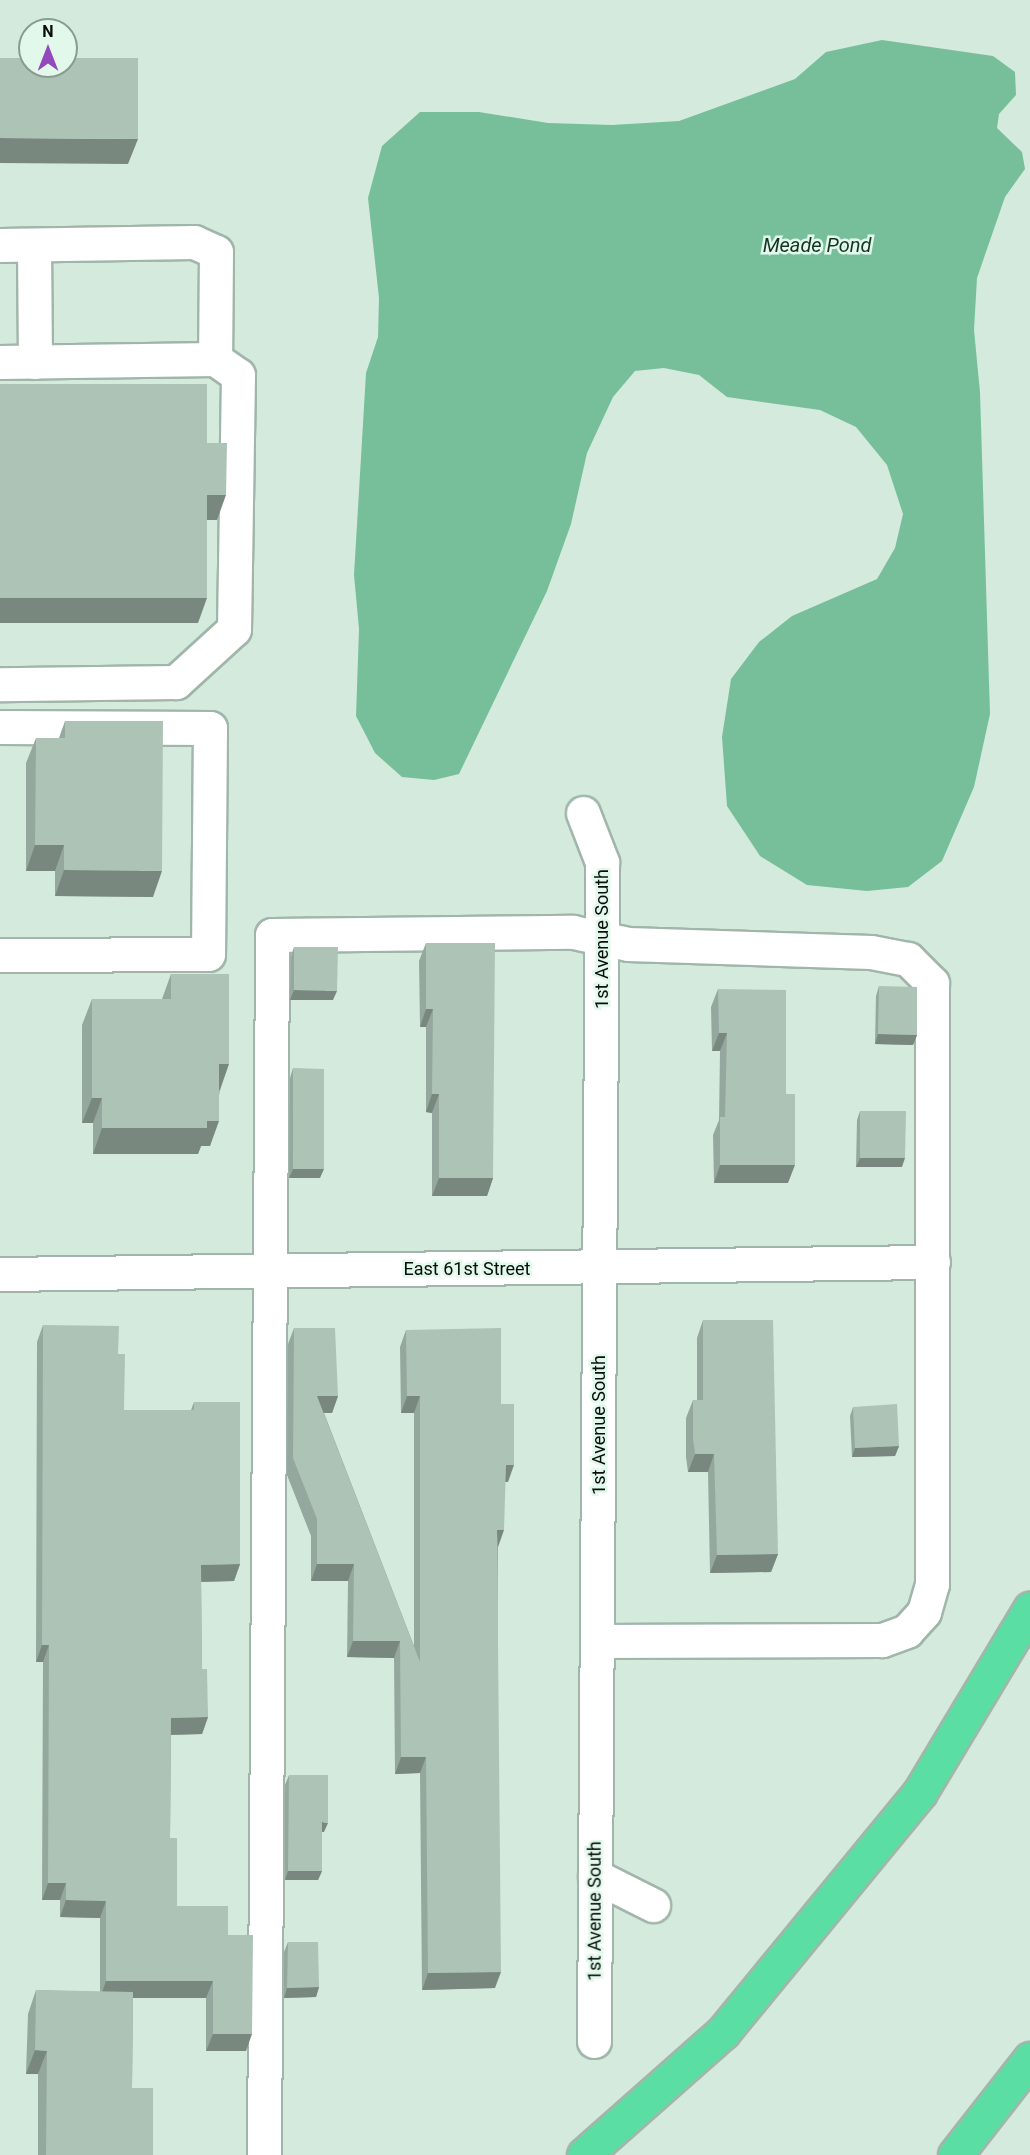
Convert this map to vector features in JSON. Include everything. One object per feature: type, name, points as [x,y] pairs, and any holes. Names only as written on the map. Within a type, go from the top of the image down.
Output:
[{"type":"highway","points":[[584,2155],[723,2032],[912,1801],[1030,1609]]},
{"type":"highway","points":[[955,2155],[1030,2059]]},
{"type":"street","points":[[0,245],[194,242],[216,252],[215,359]]},
{"type":"street","points":[[34,246],[35,362]]},
{"type":"street","points":[[0,362],[215,359],[238,375],[234,629],[176,682],[0,684]]},
{"type":"street","points":[[0,726],[210,728],[208,954],[0,955]]},
{"type":"street","name":"1st Avenue South","points":[[584,813],[602,862],[594,2041]]},
{"type":"street","points":[[264,2155],[272,935],[573,932],[636,944],[871,952],[908,959],[932,983],[932,1584],[924,1611],[907,1631],[882,1640],[597,1641]]},
{"type":"street","name":"East 61st Street","points":[[0,1274],[933,1262]]},
{"type":"street","points":[[595,1876],[653,1905]]},
{"type":"water","name":"Meade Pond","points":[[882,40],[993,56],[1015,72],[1016,95],[999,114],[997,128],[1022,152],[1025,169],[1005,197],[977,278],[974,330],[980,392],[990,714],[974,787],[942,861],[908,887],[867,891],[807,885],[760,856],[727,806],[722,737],[731,679],[759,642],[792,616],[877,579],[895,548],[903,514],[887,465],[856,427],[820,410],[727,397],[699,375],[664,368],[635,371],[613,397],[587,453],[571,524],[547,591],[459,774],[434,780],[402,777],[375,753],[356,716],[359,629],[354,575],[366,373],[378,337],[379,298],[368,198],[382,146],[420,112],[479,112],[548,123],[612,125],[679,121],[795,79],[826,52]]},
{"type":"building","points":[[0,58],[18,58],[18,78],[78,78],[78,58],[138,58],[138,139],[0,138]]},
{"type":"building","points":[[0,384],[207,384],[207,443],[227,443],[226,495],[207,495],[207,598],[0,598]]},
{"type":"building","points":[[65,721],[163,721],[162,871],[64,870],[64,845],[35,845],[36,738],[65,738]]},
{"type":"building","points":[[426,943],[495,943],[493,1178],[439,1178],[439,1094],[432,1094],[433,1009],[426,1009]]},
{"type":"building","points":[[294,947],[338,947],[337,991],[294,990]]},
{"type":"building","points":[[171,974],[229,974],[229,1064],[219,1064],[219,1121],[207,1121],[207,1128],[102,1128],[102,1098],[92,1098],[92,999],[171,999]]},
{"type":"building","points":[[879,986],[917,987],[917,1035],[878,1034]]},
{"type":"building","points":[[718,989],[786,990],[786,1094],[795,1094],[795,1165],[720,1165],[720,1117],[725,1117],[727,1033],[719,1033]]},
{"type":"building","points":[[293,1068],[324,1069],[324,1169],[293,1169]]},
{"type":"building","points":[[860,1111],[906,1111],[905,1158],[860,1158]]},
{"type":"building","points":[[703,1320],[773,1320],[778,1554],[717,1555],[714,1454],[695,1454],[693,1439],[693,1400],[703,1400]]},
{"type":"building","points":[[43,1325],[119,1326],[118,1354],[125,1354],[124,1410],[194,1410],[194,1402],[240,1402],[240,1564],[201,1565],[202,1669],[207,1669],[208,1717],[171,1718],[170,1838],[177,1838],[177,1906],[228,1906],[228,1935],[253,1935],[252,2034],[213,2034],[213,1981],[106,1981],[106,1901],[66,1900],[66,1883],[48,1883],[49,1645],[42,1645]]},
{"type":"building","points":[[294,1328],[335,1328],[338,1396],[317,1396],[420,1662],[420,1396],[407,1396],[406,1330],[501,1328],[501,1404],[514,1404],[514,1465],[506,1465],[504,1530],[497,1530],[501,1972],[428,1973],[426,1757],[401,1757],[400,1641],[353,1641],[354,1564],[317,1564],[317,1519],[293,1458]]},
{"type":"building","points":[[897,1404],[899,1446],[855,1448],[853,1407]]},
{"type":"building","points":[[289,1775],[328,1775],[328,1823],[322,1822],[322,1871],[288,1871]]},
{"type":"building","points":[[288,1942],[318,1942],[319,1987],[287,1988]]},
{"type":"building","points":[[36,1990],[133,1992],[132,2088],[153,2088],[153,2155],[46,2155],[47,2051],[35,2050]]}]
